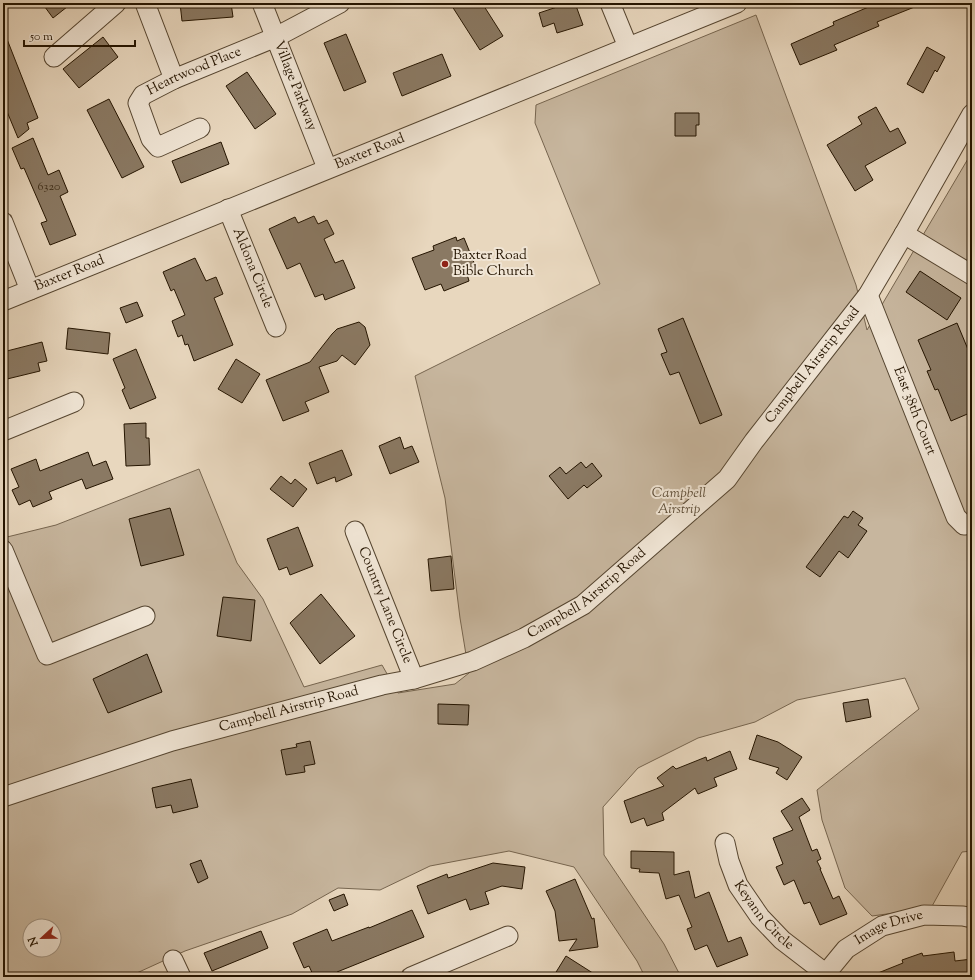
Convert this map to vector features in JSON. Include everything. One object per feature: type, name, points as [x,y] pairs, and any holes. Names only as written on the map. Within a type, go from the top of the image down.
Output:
[{"type":"street","points":[[54,57],[116,3]]},
{"type":"street","points":[[145,3],[174,79]]},
{"type":"street","name":"Village Parkway","points":[[262,3],[327,168]]},
{"type":"street","name":"Heartwood Place","points":[[200,128],[158,147],[151,139],[138,103],[143,95],[174,79],[276,37],[340,3]]},
{"type":"street","points":[[610,3],[628,47]]},
{"type":"street","name":"Baxter Road","points":[[3,301],[327,168],[737,3]]},
{"type":"street","name":"Campbell Airstrip Road","points":[[3,797],[172,741],[382,685],[414,679],[473,661],[524,638],[583,605],[727,479],[754,441],[868,295],[972,114]]},
{"type":"street","name":"Aldona Circle","points":[[228,209],[276,327]]},
{"type":"street","points":[[3,222],[30,290]]},
{"type":"street","points":[[904,234],[972,275]]},
{"type":"street","name":"East 38th Court","points":[[868,295],[956,517],[968,524]]},
{"type":"street","points":[[3,431],[74,402]]},
{"type":"street","name":"Country Lane Circle","points":[[355,531],[414,679]]},
{"type":"street","points":[[3,550],[47,655],[145,616]]},
{"type":"street","name":"Keyann Circle","points":[[725,843],[729,861],[738,885],[760,917],[782,940],[824,975]]},
{"type":"street","name":"Image Drive","points":[[824,975],[846,949],[882,926],[924,915],[963,916],[972,918]]},
{"type":"street","points":[[411,977],[508,936]]},
{"type":"street","points":[[173,960],[181,977]]},
{"type":"green space","name":"Campbell Airstrip","points":[[756,15],[856,285],[867,330],[972,152],[972,851],[962,852],[931,908],[872,916],[845,888],[822,820],[817,790],[919,709],[905,678],[797,700],[755,722],[698,738],[638,768],[603,807],[604,855],[664,944],[681,977],[645,977],[637,961],[574,867],[509,851],[430,866],[380,890],[338,888],[292,914],[185,951],[128,977],[3,977],[3,538],[56,525],[199,469],[237,563],[263,599],[304,687],[382,665],[398,693],[455,684],[469,673],[460,618],[445,498],[415,376],[600,284],[535,123],[536,105]]},
{"type":"building","points":[[42,3],[72,3],[53,18]]},
{"type":"building","points":[[180,3],[231,3],[233,17],[182,21]]},
{"type":"building","points":[[450,3],[482,3],[503,36],[480,50]]},
{"type":"building","points":[[569,3],[575,3],[583,25],[557,33],[554,23],[543,27],[539,13]]},
{"type":"building","points":[[878,3],[922,4],[877,22],[879,26],[834,45],[837,50],[800,65],[791,44],[834,25],[833,22]]},
{"type":"building","points":[[3,29],[38,118],[27,123],[29,129],[18,138],[3,102]]},
{"type":"building","points":[[346,34],[366,82],[344,91],[324,43]]},
{"type":"building","points":[[103,37],[118,57],[79,88],[63,69]]},
{"type":"building","points":[[927,47],[945,57],[937,72],[935,70],[923,93],[907,84]]},
{"type":"building","points":[[442,54],[451,76],[402,96],[393,73]]},
{"type":"building","points":[[247,72],[276,114],[255,129],[226,86]]},
{"type":"building","points":[[109,99],[144,167],[122,178],[87,110]]},
{"type":"building","points":[[876,107],[890,132],[898,128],[906,143],[865,166],[873,180],[855,191],[827,145],[862,124],[858,117]]},
{"type":"building","points":[[675,113],[699,113],[699,125],[696,125],[696,136],[675,136]]},
{"type":"building","points":[[33,138],[48,175],[59,170],[68,192],[60,196],[76,235],[50,245],[41,223],[47,221],[24,168],[21,169],[12,148]]},
{"type":"building","points":[[221,142],[229,164],[181,183],[172,161]]},
{"type":"building","points":[[314,216],[318,224],[327,220],[334,234],[324,239],[335,263],[343,260],[355,288],[325,300],[323,294],[315,297],[300,263],[287,269],[269,229],[295,217],[298,223]]},
{"type":"building","name":"Baxter Road Bible Church","points":[[456,237],[457,241],[464,238],[477,270],[467,274],[469,281],[444,291],[441,284],[425,290],[412,258],[434,250],[433,246]]},
{"type":"building","points":[[195,258],[206,281],[216,277],[223,294],[214,298],[233,345],[194,361],[188,344],[185,345],[182,335],[178,337],[172,321],[185,315],[174,289],[171,291],[163,272]]},
{"type":"building","points":[[920,271],[961,298],[947,320],[906,292]]},
{"type":"building","points":[[137,302],[143,316],[126,323],[120,308]]},
{"type":"building","points":[[683,318],[722,415],[700,424],[679,372],[670,375],[661,354],[667,352],[658,329]]},
{"type":"building","points":[[359,322],[365,327],[370,345],[355,365],[342,355],[337,361],[319,367],[329,392],[305,402],[309,411],[283,421],[266,380],[310,362],[337,329]]},
{"type":"building","points":[[957,323],[972,359],[972,412],[951,421],[938,389],[935,390],[927,371],[931,370],[918,340]]},
{"type":"building","points":[[68,328],[110,333],[108,354],[66,349]]},
{"type":"building","points":[[42,342],[47,361],[38,363],[40,371],[3,380],[3,352]]},
{"type":"building","points":[[136,349],[156,398],[130,409],[122,390],[125,388],[113,359]]},
{"type":"building","points":[[236,359],[260,374],[242,403],[218,389]]},
{"type":"building","points":[[146,423],[146,438],[149,438],[150,465],[126,466],[124,424]]},
{"type":"building","points":[[400,437],[404,449],[412,446],[419,462],[390,474],[379,446]]},
{"type":"building","points":[[342,450],[352,475],[336,482],[335,477],[317,484],[309,463]]},
{"type":"building","points":[[88,452],[93,466],[106,461],[113,479],[86,489],[82,479],[49,492],[52,499],[33,507],[30,500],[19,505],[12,490],[19,487],[11,469],[36,459],[40,471]]},
{"type":"building","points":[[581,462],[586,468],[592,463],[602,476],[587,488],[584,485],[568,499],[549,476],[560,467],[566,474]]},
{"type":"building","points":[[281,476],[291,484],[295,479],[307,489],[293,507],[270,489]]},
{"type":"building","points":[[170,508],[184,555],[141,566],[129,519]]},
{"type":"building","points":[[853,511],[863,518],[858,525],[867,531],[848,558],[839,551],[820,577],[806,567],[844,516],[848,518]]},
{"type":"building","points":[[298,527],[313,566],[290,575],[287,567],[279,570],[267,539]]},
{"type":"building","points":[[451,556],[454,589],[431,591],[428,559]]},
{"type":"building","points":[[321,594],[355,636],[320,664],[290,623]]},
{"type":"building","points":[[223,597],[255,600],[251,641],[217,636]]},
{"type":"building","points":[[147,654],[162,692],[108,713],[93,679]]},
{"type":"building","points":[[868,699],[871,717],[846,722],[843,703]]},
{"type":"building","points":[[438,704],[469,705],[468,725],[438,724]]},
{"type":"building","points":[[757,735],[778,742],[802,757],[787,780],[776,773],[779,768],[749,759]]},
{"type":"building","points":[[310,741],[315,764],[304,766],[305,772],[286,775],[281,750],[297,747],[296,744]]},
{"type":"building","points":[[730,751],[737,769],[714,778],[717,786],[698,794],[695,788],[662,813],[664,820],[647,826],[644,818],[631,823],[624,801],[664,786],[657,778],[673,766],[676,769],[706,757],[707,761]]},
{"type":"building","points":[[191,779],[198,807],[173,813],[171,805],[156,808],[152,788]]},
{"type":"building","points":[[802,798],[810,810],[799,817],[812,851],[817,849],[821,859],[817,861],[833,899],[839,896],[847,914],[820,925],[810,902],[804,904],[794,880],[784,885],[776,867],[783,864],[773,838],[793,830],[781,811]]},
{"type":"building","points":[[631,851],[674,852],[674,875],[689,871],[695,898],[709,892],[728,942],[741,937],[748,955],[717,967],[707,945],[695,950],[687,929],[692,927],[679,895],[666,899],[659,873],[639,872],[640,869],[631,868]]},
{"type":"building","points":[[201,860],[208,878],[198,883],[190,864]]},
{"type":"building","points":[[493,863],[525,867],[522,889],[502,886],[485,892],[489,904],[470,910],[466,899],[428,914],[417,886],[447,874],[448,878]]},
{"type":"building","points":[[575,879],[592,919],[594,918],[598,947],[569,951],[577,939],[559,941],[555,911],[546,891]]},
{"type":"building","points":[[344,894],[348,905],[334,911],[329,900]]},
{"type":"building","points":[[412,910],[424,937],[337,972],[339,977],[314,977],[309,966],[304,968],[293,943],[327,929],[332,941],[369,928]]},
{"type":"building","points":[[261,931],[268,948],[212,971],[204,953]]},
{"type":"building","points":[[954,952],[955,961],[972,959],[972,977],[868,977],[903,963],[902,960],[922,953],[923,956]]},
{"type":"building","points":[[566,956],[599,977],[553,977]]},
{"type":"place","name":"Baxter Road Bible Church","points":[[445,264]]}]
